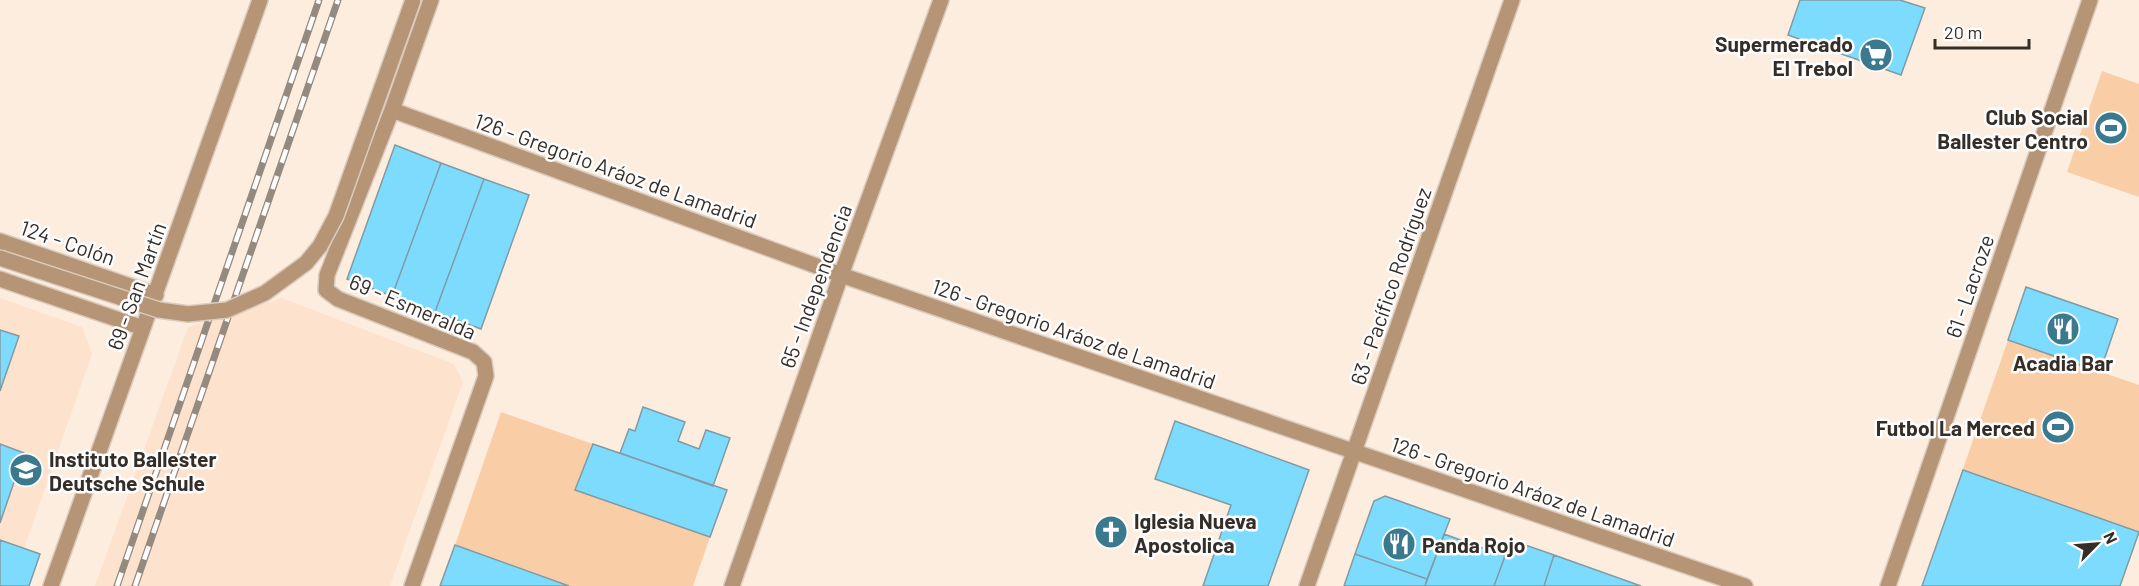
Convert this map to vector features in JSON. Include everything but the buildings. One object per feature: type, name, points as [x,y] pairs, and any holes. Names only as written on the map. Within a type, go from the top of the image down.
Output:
[{"type":"street","name":"69 - San Martín","points":[[51,586],[260,0]]},
{"type":"street","points":[[0,258],[159,310],[188,314],[227,310],[266,293],[306,262],[320,246],[336,216],[413,0]]},
{"type":"street","name":"69 - Esmeralda","points":[[412,586],[486,376],[484,362],[473,352],[339,299],[326,290],[327,275],[392,110],[431,0]]},
{"type":"street","name":"65 - Independencia","points":[[732,586],[841,275],[941,0]]},
{"type":"street","name":"63 - Pacífico Rodríguez","points":[[1308,586],[1512,0]]},
{"type":"street","name":"61 - Lacroze","points":[[1888,586],[2090,0]]},
{"type":"street","name":"126 - Gregorio Aráoz de Lamadrid","points":[[392,110],[841,275],[1745,586]]},
{"type":"street","name":"124 - Colón","points":[[0,241],[156,295]]},
{"type":"street","points":[[0,279],[143,328]]},
{"type":"shaded area","name":"Club Social Ballester Centro","points":[[2102,71],[2139,84],[2139,197],[2067,172]]},
{"type":"shaded area","name":"Instituto Ballester Deutsche Schule","points":[[0,298],[82,327],[92,354],[11,586],[0,586]]},
{"type":"shaded area","points":[[282,298],[454,364],[463,382],[390,586],[95,586],[188,327]]},
{"type":"shaded area","name":"Futbol La Merced","points":[[2008,340],[2139,385],[2139,533],[2120,586],[1922,586]]},
{"type":"shaded area","points":[[501,412],[593,444],[575,490],[710,537],[693,586],[569,586],[455,545]]},
{"type":"railway","points":[[117,586],[319,0]]},
{"type":"railway","points":[[135,586],[338,0]]},
{"type":"place","name":"Supermercado El Trebol","points":[[1876,55]]},
{"type":"place","name":"Club Social Ballester Centro","points":[[2111,128]]},
{"type":"place","name":"Acadia Bar","points":[[2063,329]]},
{"type":"place","name":"Futbol La Merced","points":[[2058,427]]},
{"type":"place","name":"Instituto Ballester Deutsche Schule","points":[[26,470]]},
{"type":"place","name":"Iglesia Nueva Apostolica","points":[[1111,532]]},
{"type":"place","name":"Panda Rojo","points":[[1399,544]]}]
